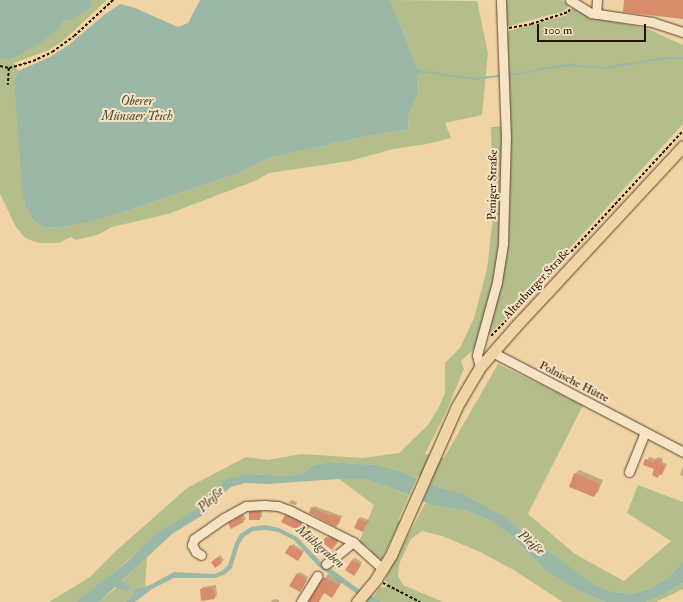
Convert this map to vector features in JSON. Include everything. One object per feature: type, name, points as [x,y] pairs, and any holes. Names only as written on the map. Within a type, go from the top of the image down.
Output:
[{"type":"main road","name":"Altenburger Straße","points":[[358,602],[369,590],[383,569],[457,406],[480,367],[492,352],[683,146]]},
{"type":"street","name":"Peniger Straße","points":[[480,367],[477,355],[497,282],[503,243],[506,138],[501,0]]},
{"type":"street","points":[[596,14],[597,0]]},
{"type":"street","points":[[572,1],[591,13],[652,22],[683,32]]},
{"type":"street","name":"Polnische Hütte","points":[[492,352],[683,452]]},
{"type":"street","points":[[629,472],[645,432]]},
{"type":"street","points":[[201,555],[196,552],[192,545],[194,539],[224,518],[246,506],[264,504],[278,506],[289,510],[353,542],[383,569]]},
{"type":"street","points":[[326,564],[353,542]]},
{"type":"street","points":[[301,602],[317,576]]},
{"type":"path","points":[[0,66],[9,68],[34,61],[52,52],[74,36],[113,0]]},
{"type":"path","points":[[502,30],[531,24],[568,12],[572,1]]},
{"type":"path","points":[[8,85],[9,68]]},
{"type":"path","points":[[481,341],[488,338],[498,330],[683,131]]},
{"type":"path","points":[[376,579],[402,594],[420,602]]},
{"type":"green space","points":[[91,0],[107,0],[64,40],[49,50],[14,63],[18,71],[14,81],[25,206],[34,221],[46,228],[62,227],[124,212],[239,173],[269,158],[367,136],[408,129],[409,114],[417,95],[418,75],[425,72],[417,68],[390,0],[477,1],[488,53],[482,115],[445,123],[451,138],[427,144],[393,149],[350,161],[269,173],[257,180],[168,214],[112,227],[97,235],[76,240],[71,237],[59,243],[38,243],[25,238],[16,227],[0,194],[0,59],[11,59],[61,23],[63,19],[91,8]]},
{"type":"green space","points":[[504,0],[562,0],[570,5],[564,11],[509,26],[506,25]]},
{"type":"green space","points":[[573,7],[587,16],[648,29],[683,45],[683,124],[506,318],[461,361],[464,369],[446,412],[425,454],[444,458],[498,364],[583,405],[528,514],[575,554],[624,581],[671,541],[627,513],[638,485],[683,502],[683,561],[669,577],[651,588],[633,594],[614,592],[585,580],[504,516],[462,493],[437,487],[399,471],[378,465],[328,462],[311,466],[304,473],[286,476],[247,474],[216,487],[199,508],[142,548],[93,590],[76,602],[49,602],[90,577],[118,549],[187,488],[246,457],[268,460],[301,454],[363,458],[399,453],[428,425],[438,409],[445,393],[445,363],[460,348],[474,318],[487,269],[493,217],[491,127],[508,126],[505,32],[567,15]]},
{"type":"green space","points":[[339,479],[364,479],[389,487],[409,496],[398,520],[400,521],[382,559],[376,558],[368,546],[366,547],[359,542],[374,505]]},
{"type":"green space","points":[[426,502],[464,510],[490,520],[507,532],[546,571],[577,590],[605,602],[563,602],[512,569],[478,551],[442,536],[422,531],[411,539],[399,564],[398,576],[403,585],[443,602],[382,602],[373,597],[380,587],[385,587],[387,583],[385,579]]},
{"type":"green space","points":[[147,557],[145,586],[134,589],[133,595],[125,602],[99,602],[117,587],[126,590],[127,587],[121,582]]},
{"type":"green space","points":[[683,583],[683,589],[656,602],[646,602],[663,595]]},
{"type":"water","points":[[0,0],[91,0],[91,8],[70,20],[63,19],[60,28],[37,45],[11,59],[0,59]]},
{"type":"water","name":"Oberer Münsaer Teich","points":[[200,0],[390,0],[417,68],[426,72],[418,75],[417,95],[409,114],[408,129],[367,136],[269,158],[239,173],[124,212],[86,222],[62,227],[46,228],[34,221],[25,206],[22,186],[14,81],[18,71],[50,57],[70,44],[104,15],[120,4],[135,8],[178,27],[188,23]]},
{"type":"water","name":"Pleiße","points":[[328,462],[378,465],[399,471],[437,487],[462,493],[504,516],[535,542],[595,585],[614,592],[633,594],[651,588],[669,577],[683,561],[683,583],[663,595],[646,602],[605,602],[577,590],[546,571],[507,532],[490,520],[464,510],[430,504],[389,487],[364,479],[339,479],[267,484],[245,483],[231,487],[219,497],[206,513],[172,534],[99,602],[76,602],[128,561],[157,533],[199,508],[216,487],[227,479],[247,474],[286,476],[304,473],[311,466]]},
{"type":"water","points":[[265,525],[279,528],[297,537],[320,561],[360,590],[382,602],[368,602],[318,566],[294,540],[278,532],[265,530],[253,531],[244,537],[239,545],[232,568],[224,575],[214,578],[174,578],[152,589],[135,602],[125,602],[133,595],[134,589],[150,585],[174,572],[214,574],[222,571],[228,565],[235,543],[240,534],[251,527]]},
{"type":"pier","points":[[418,476],[431,482],[422,503],[408,498]]},
{"type":"building","points":[[624,0],[683,0],[683,19],[623,12]]},
{"type":"building","points":[[645,459],[654,462],[655,459],[662,461],[660,464],[665,466],[662,475],[659,474],[658,478],[652,475],[654,469],[643,465]]},
{"type":"building","points":[[574,473],[600,484],[594,497],[569,487]]},
{"type":"building","points":[[311,507],[330,516],[331,514],[340,518],[336,527],[309,513]]},
{"type":"building","points":[[260,511],[260,520],[249,520],[249,512]]},
{"type":"building","points":[[285,515],[309,527],[305,534],[281,522]]},
{"type":"building","points":[[241,516],[244,522],[231,529],[228,523]]},
{"type":"building","points":[[358,519],[367,522],[363,532],[354,528]]},
{"type":"building","points":[[326,537],[330,540],[331,538],[338,541],[332,550],[322,542]]},
{"type":"building","points":[[290,545],[303,553],[298,561],[285,553]]},
{"type":"building","points":[[218,557],[222,563],[215,568],[211,562]]},
{"type":"building","points":[[352,560],[361,565],[354,576],[345,570]]},
{"type":"building","points":[[297,573],[307,580],[300,592],[289,586]]},
{"type":"building","points":[[324,577],[339,586],[332,598],[324,593],[319,602],[308,602]]},
{"type":"building","points":[[213,587],[215,599],[201,601],[200,589]]},
{"type":"waterway","points":[[509,75],[571,65],[604,68],[666,58],[683,58]]},
{"type":"waterway","points":[[426,72],[474,79],[498,76]]},
{"type":"waterway","points":[[114,582],[126,588]]},
{"type":"water label","name":"Mühlgraben","points":[[320,547]]}]
